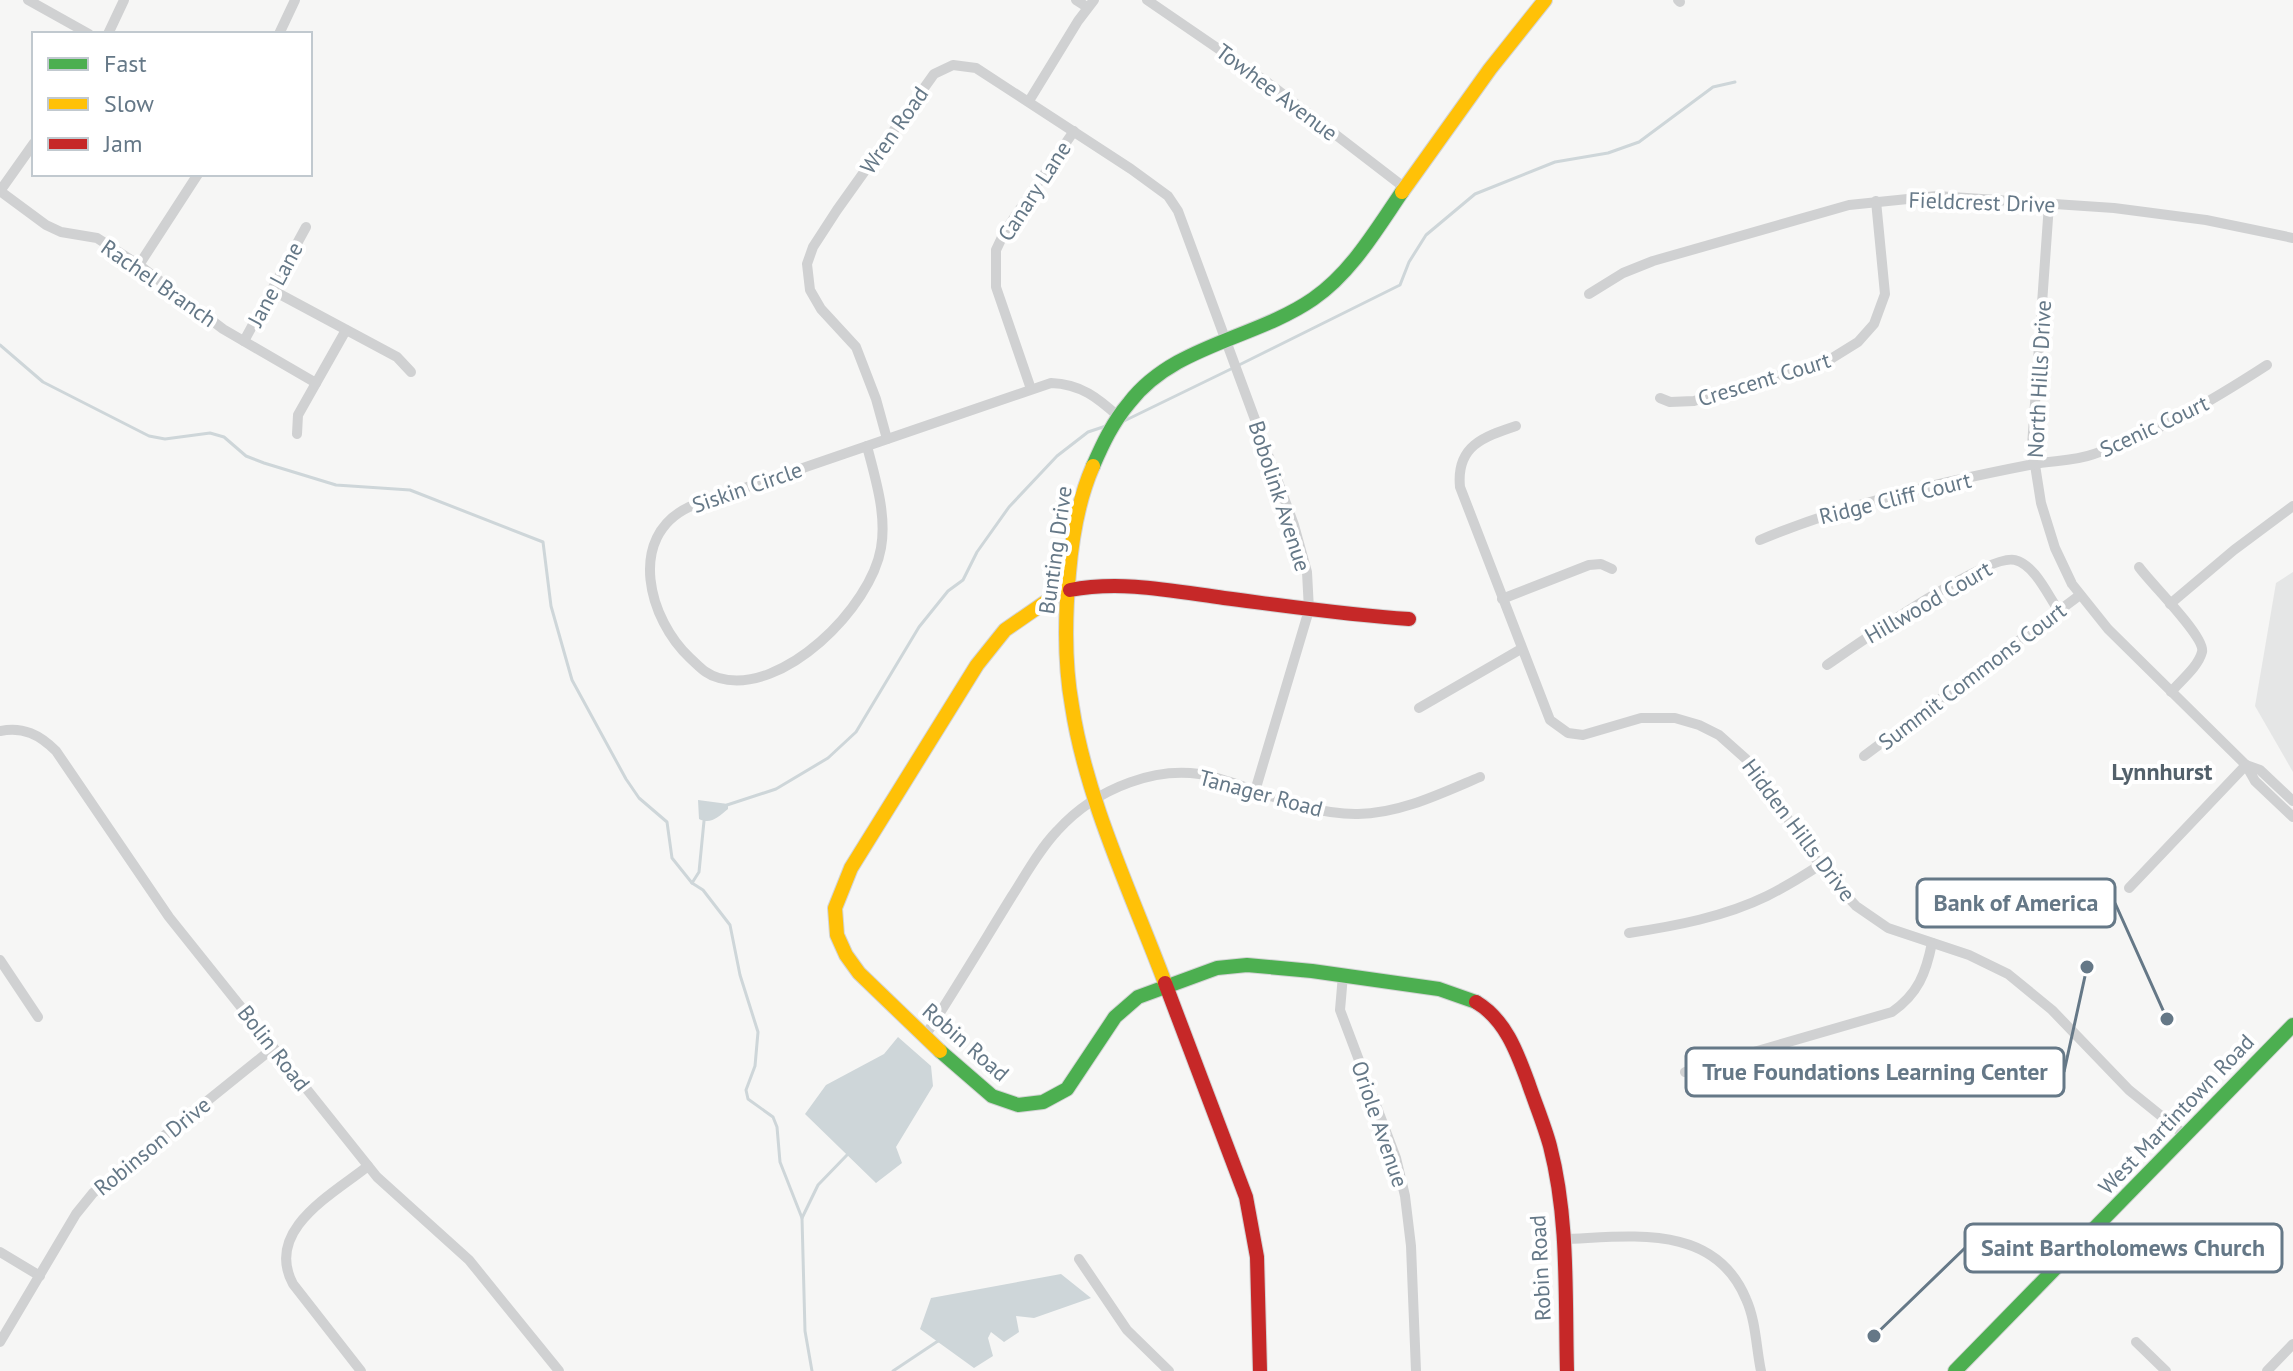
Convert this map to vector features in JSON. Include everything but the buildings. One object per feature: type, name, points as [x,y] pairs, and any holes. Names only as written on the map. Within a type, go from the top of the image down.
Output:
[{"type":"street","points":[[28,0],[85,32]]},
{"type":"street","points":[[109,32],[124,0]]},
{"type":"street","points":[[280,32],[295,0]]},
{"type":"street","points":[[1029,101],[1091,4],[1076,0]]},
{"type":"street","name":"Towhee Avenue","points":[[1147,0],[1271,85],[1405,188]]},
{"type":"street","name":"Bunting Drive","points":[[1260,1371],[1259,1286],[1251,1215],[1222,1130],[1087,775],[1072,711],[1067,653],[1068,588],[1076,529],[1089,473],[1101,444],[1140,390],[1162,372],[1264,326],[1323,293],[1369,240],[1455,117],[1545,0]]},
{"type":"street","name":"Wren Road","points":[[887,439],[856,347],[847,334],[828,318],[810,290],[807,264],[813,247],[939,70],[953,65],[968,66],[1029,101],[1161,191],[1173,203],[1227,342]]},
{"type":"street","name":"Canary Lane","points":[[1031,389],[996,287],[996,250],[1005,231],[1074,131]]},
{"type":"street","points":[[0,191],[32,146]]},
{"type":"street","points":[[139,265],[197,176]]},
{"type":"street","name":"Rachel Branch","points":[[0,191],[46,225],[61,232],[97,238],[139,265],[223,329],[316,383]]},
{"type":"street","name":"Fieldcrest Drive","points":[[1589,294],[1638,266],[1835,209],[1876,201],[1937,196],[2114,208],[2206,220],[2293,238]]},
{"type":"street","name":"Crescent Court","points":[[1660,398],[1675,403],[1694,401],[1829,360],[1858,342],[1874,324],[1885,294],[1876,201]]},
{"type":"street","name":"North Hills Drive","points":[[2049,204],[2035,389],[2033,464],[2055,548],[2080,595],[2117,639],[2246,765],[2255,781],[2293,817]]},
{"type":"street","name":"Jane Lane","points":[[244,341],[306,227]]},
{"type":"street","points":[[272,290],[397,357],[411,372]]},
{"type":"street","points":[[297,434],[298,415],[346,330]]},
{"type":"street","name":"Bobolink Avenue","points":[[1227,342],[1304,557],[1309,610],[1255,791]]},
{"type":"street","name":"Scenic Court","points":[[2033,464],[2081,458],[2117,446],[2186,414],[2267,365]]},
{"type":"street","name":"Siskin Circle","points":[[867,446],[876,482],[883,534],[876,567],[855,605],[836,628],[776,672],[741,682],[707,674],[669,633],[653,597],[650,564],[655,543],[675,515],[689,507],[1031,389],[1051,383],[1071,385],[1098,398],[1119,417]]},
{"type":"street","name":"Hidden Hills Drive","points":[[1516,426],[1475,443],[1463,458],[1460,473],[1462,494],[1550,720],[1568,733],[1591,735],[1627,721],[1675,718],[1699,725],[1729,742],[1746,759],[1820,865],[1866,915],[1888,928],[1978,958],[2022,984],[2052,1010],[2129,1090],[2186,1136]]},
{"type":"street","name":"Ridge Cliff Court","points":[[1760,540],[1851,506],[2033,464]]},
{"type":"street","points":[[2170,604],[2293,506]]},
{"type":"street","name":"Hillwood Court","points":[[1827,665],[1906,612],[2006,559],[2019,561],[2030,569],[2059,611]]},
{"type":"street","points":[[1502,599],[1589,565],[1601,564],[1612,569]]},
{"type":"street","points":[[2139,567],[2197,633],[2202,643],[2197,662],[2171,692]]},
{"type":"street","name":"Robin Road","points":[[1409,619],[1309,610],[1147,587],[1108,584],[1068,588],[1019,618],[985,652],[851,868],[837,898],[835,926],[846,955],[859,973],[956,1067],[992,1096],[1018,1105],[1037,1104],[1060,1095],[1073,1083],[1120,1012],[1138,997],[1202,972],[1232,966],[1279,967],[1451,991],[1480,1004],[1495,1017],[1515,1051],[1550,1146],[1563,1239],[1567,1371]]},
{"type":"street","name":"Summit Commons Court","points":[[1864,756],[2080,595]]},
{"type":"street","points":[[1419,708],[1521,649]]},
{"type":"street","name":"Bolin Road","points":[[0,731],[22,730],[39,736],[66,762],[155,898],[368,1166],[400,1200],[469,1260],[559,1371]]},
{"type":"street","points":[[2129,888],[2246,765]]},
{"type":"street","name":"North Hills Drive","points":[[2246,765],[2260,770],[2293,801]]},
{"type":"street","name":"Tanager Road","points":[[925,1036],[1046,843],[1067,820],[1096,800],[1133,781],[1170,774],[1214,777],[1332,812],[1358,814],[1397,807],[1480,777]]},
{"type":"street","points":[[1629,933],[1736,909],[1766,897],[1820,865]]},
{"type":"street","points":[[1685,1072],[1892,1012],[1920,984],[1932,943]]},
{"type":"street","points":[[0,960],[38,1017]]},
{"type":"street","name":"Oriole Avenue","points":[[1343,975],[1340,1010],[1396,1158],[1405,1196],[1411,1246],[1416,1371]]},
{"type":"street","name":"West Martintown Road","points":[[1955,1371],[2293,1025]]},
{"type":"street","name":"Robinson Drive","points":[[0,1342],[76,1214],[93,1193],[273,1048]]},
{"type":"street","points":[[361,1371],[293,1284],[285,1254],[298,1223],[368,1166]]},
{"type":"street","points":[[1563,1239],[1661,1237],[1689,1244],[1711,1255],[1729,1272],[1746,1297],[1753,1319],[1761,1371]]},
{"type":"street","points":[[0,1252],[40,1276]]},
{"type":"street","points":[[1079,1259],[1127,1330],[1169,1371]]},
{"type":"street","points":[[2136,1342],[2166,1371]]},
{"type":"street","points":[[2267,1371],[2293,1344]]},
{"type":"shaded area","points":[[2293,572],[2293,772],[2255,706],[2276,583]]},
{"type":"shaded area","points":[[698,800],[728,804],[728,809],[714,819],[703,821],[699,819]]},
{"type":"shaded area","points":[[898,1037],[931,1066],[933,1086],[896,1147],[902,1163],[876,1183],[805,1114],[826,1085],[884,1054]]},
{"type":"shaded area","points":[[1061,1274],[1091,1298],[1034,1318],[1016,1316],[1019,1332],[1004,1342],[991,1332],[988,1338],[993,1356],[974,1368],[920,1329],[931,1298]]},
{"type":"waterway","points":[[1239,365],[1400,285],[1409,262],[1426,235],[1475,194],[1555,162],[1608,153],[1639,142],[1713,87],[1735,82]]},
{"type":"waterway","points":[[0,345],[43,382],[149,436],[165,439],[210,433],[224,437],[246,456],[264,463],[336,485],[410,490],[543,542],[551,606],[572,680],[626,779],[639,798],[667,822],[672,858],[692,883],[703,890],[730,925],[740,975],[758,1032],[755,1066],[746,1090],[748,1099],[773,1117],[777,1127],[780,1162],[802,1218],[805,1331],[812,1371]]},
{"type":"waterway","points":[[1124,421],[1233,368]]},
{"type":"waterway","points":[[727,805],[776,789],[828,758],[856,732],[919,627],[948,591],[963,580],[977,552],[1009,507],[1057,456],[1088,432],[1106,426]]},
{"type":"waterway","points":[[692,883],[699,872],[704,821]]},
{"type":"waterway","points":[[802,1218],[818,1185],[847,1155]]},
{"type":"waterway","points":[[893,1371],[938,1341]]},
{"type":"traffic: fast","points":[[1093,466],[1118,418],[1147,384],[1191,355],[1290,313],[1313,299],[1351,264],[1402,192]]},
{"type":"traffic: fast","points":[[940,1051],[992,1096],[1018,1105],[1043,1102],[1067,1089],[1115,1017],[1138,997],[1217,968],[1247,965],[1312,971],[1439,989],[1476,1002]]},
{"type":"traffic: fast","points":[[1955,1371],[2293,1025]]},
{"type":"traffic: slow","points":[[1402,192],[1490,69],[1545,0]]},
{"type":"traffic: slow","points":[[1093,466],[1080,504],[1070,559],[1066,623],[1069,689],[1079,741],[1099,811],[1165,983]]},
{"type":"traffic: slow","points":[[940,1051],[859,973],[837,935],[835,908],[851,868],[977,665],[1005,630],[1060,592],[1070,590]]},
{"type":"traffic: jam","points":[[1070,590],[1108,586],[1147,588],[1409,619]]},
{"type":"traffic: jam","points":[[1165,983],[1246,1197],[1257,1257],[1260,1371]]},
{"type":"traffic: jam","points":[[1476,1002],[1495,1017],[1514,1048],[1550,1146],[1563,1230],[1567,1371]]},
{"type":"place","name":"True Foundations Learning Center","points":[[2087,967]]},
{"type":"place","name":"Bank of America","points":[[2167,1019]]},
{"type":"place","name":"Saint Bartholomews Church","points":[[1874,1336]]},
{"type":"district","name":"Lynnhurst","points":[[2162,771]]}]
